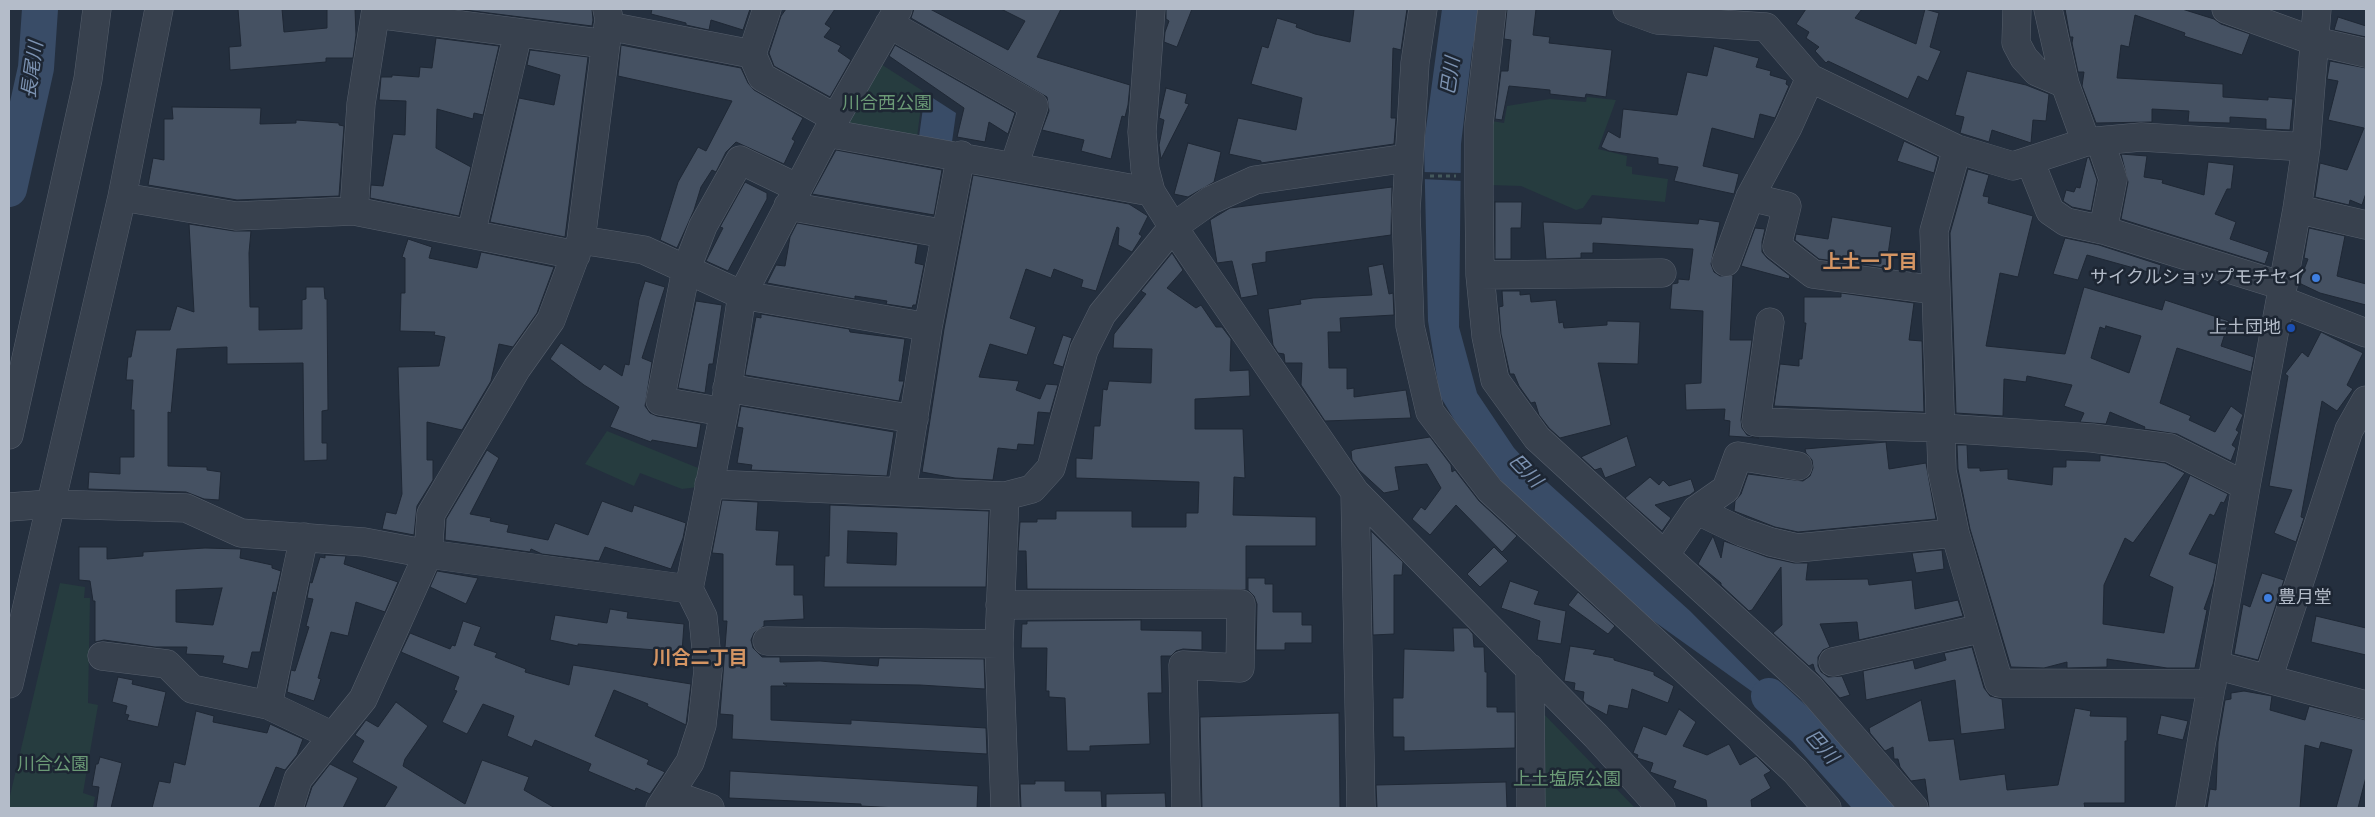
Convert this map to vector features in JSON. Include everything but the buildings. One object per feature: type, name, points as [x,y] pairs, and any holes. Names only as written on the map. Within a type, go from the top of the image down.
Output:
[{"type":"street","points":[[9,435],[88,79],[97,9]]},
{"type":"street","points":[[9,684],[122,197],[159,9]]},
{"type":"street","points":[[767,9],[752,54],[762,78],[831,126],[961,156],[1151,192]]},
{"type":"street","points":[[1151,9],[1142,132],[1145,169],[1151,192],[1173,228],[1355,492],[1530,668],[1614,755],[1661,808]]},
{"type":"street","points":[[1423,9],[1415,63],[1414,167],[1406,211],[1410,326],[1430,412],[1490,490],[1795,771],[1827,808]]},
{"type":"street","points":[[1492,9],[1479,124],[1480,275],[1486,336],[1495,380],[1537,438],[1810,688],[1914,808]]},
{"type":"street","points":[[1627,9],[1657,20],[1770,18],[1810,78],[1957,149],[2013,166],[2093,142],[2141,137],[2306,147]]},
{"type":"street","points":[[2016,9],[2016,43],[2024,58],[2037,72],[2065,84]]},
{"type":"street","points":[[2226,9],[2314,41],[2366,53]]},
{"type":"street","points":[[2190,808],[2297,209],[2306,147],[2317,9]]},
{"type":"street","points":[[2043,10],[2065,84],[2113,179],[2103,230]]},
{"type":"street","points":[[354,212],[361,104],[376,11],[518,32],[607,26],[752,54]]},
{"type":"street","points":[[710,808],[665,801],[690,762],[702,724],[708,670],[703,617],[688,589],[725,400],[742,295],[831,126],[894,16],[1034,106],[1014,166]]},
{"type":"street","points":[[289,808],[298,780],[363,698],[428,554],[431,514],[517,368],[551,320],[579,248],[607,26]]},
{"type":"street","points":[[471,234],[518,32]]},
{"type":"street","points":[[1726,262],[1750,197],[1788,127],[1810,78]]},
{"type":"street","points":[[1957,149],[1934,231],[1942,471],[1955,533],[1999,683],[2214,674],[2268,679],[2366,705]]},
{"type":"street","points":[[902,491],[928,327],[961,156]]},
{"type":"street","points":[[914,419],[725,400],[660,401],[686,270],[703,226],[740,160],[793,198],[946,234]]},
{"type":"street","points":[[2030,161],[2050,211],[2066,222],[2103,230],[2282,293],[2366,333]]},
{"type":"street","points":[[709,484],[1005,496],[1032,489],[1051,468],[1084,350],[1099,321],[1173,228],[1211,200],[1255,180],[1414,167]]},
{"type":"street","points":[[122,197],[236,216],[354,212],[471,234],[579,248],[644,250],[742,295],[928,327]]},
{"type":"street","points":[[1750,197],[1787,206],[1777,246],[1813,274],[1936,290]]},
{"type":"street","points":[[2297,209],[2366,225]]},
{"type":"street","points":[[1480,275],[1662,272]]},
{"type":"street","points":[[1770,322],[1756,422],[1940,428],[2092,438],[2170,448],[2246,486]]},
{"type":"street","points":[[2268,679],[2349,430],[2366,400]]},
{"type":"street","points":[[1665,555],[1696,510],[1726,489],[1738,456],[1798,466]]},
{"type":"street","points":[[1355,492],[1361,808]]},
{"type":"street","points":[[1005,496],[999,644],[1005,808]]},
{"type":"street","points":[[9,507],[50,504],[186,508],[241,533],[364,542],[428,554],[688,589]]},
{"type":"street","points":[[1696,510],[1742,532],[1796,548],[1955,533]]},
{"type":"street","points":[[268,705],[304,537]]},
{"type":"street","points":[[1000,605],[1241,604],[1240,668],[1183,665],[1186,808]]},
{"type":"street","points":[[1833,662],[1983,628]]},
{"type":"street","points":[[767,641],[999,644]]},
{"type":"street","points":[[102,656],[166,664],[192,689],[268,705],[333,736]]},
{"type":"street","points":[[1530,668],[1531,808]]},
{"type":"path","points":[[1414,167],[1461,176]]},
{"type":"green space","name":"川合西公園","points":[[876,61],[923,91],[917,137],[853,129],[846,116]]},
{"type":"green space","points":[[1587,97],[1616,100],[1598,149],[1627,156],[1626,166],[1632,167],[1632,174],[1668,179],[1665,202],[1592,195],[1583,208],[1576,210],[1521,186],[1489,185],[1485,120],[1504,123],[1507,106],[1550,99],[1586,102]]},
{"type":"green space","points":[[607,431],[703,470],[698,487],[682,489],[640,473],[634,486],[585,464]]},
{"type":"green space","name":"川合公園","points":[[60,583],[85,587],[84,598],[90,598],[88,703],[98,705],[83,793],[95,797],[93,808],[9,808],[9,800]]},
{"type":"green space","name":"上土塩原公園","points":[[1539,709],[1635,808],[1539,808]]},
{"type":"water","points":[[1442,9],[1480,9],[1472,51],[1461,144],[1459,327],[1477,393],[1514,448],[1538,474],[1690,611],[1814,736],[1641,612],[1523,505],[1470,446],[1440,396],[1428,321],[1424,143]]},
{"type":"water","points":[[925,93],[956,113],[952,142],[919,137]]},
{"type":"pier","points":[[1422,172],[1463,173],[1463,181],[1422,179]]},
{"type":"waterway","name":"長尾川","points":[[9,189],[36,68],[40,9]]},
{"type":"waterway","name":"巴川","points":[[1769,696],[1805,729],[1876,808]]},
{"type":"place","name":"サイクルショップモチセイ","points":[[2316,278]]},
{"type":"place","name":"上土団地","points":[[2291,328]]},
{"type":"place","name":"豊月堂","points":[[2268,598]]},
{"type":"district","name":"上土一丁目","points":[[1870,263]]},
{"type":"district","name":"川合二丁目","points":[[700,659]]}]
